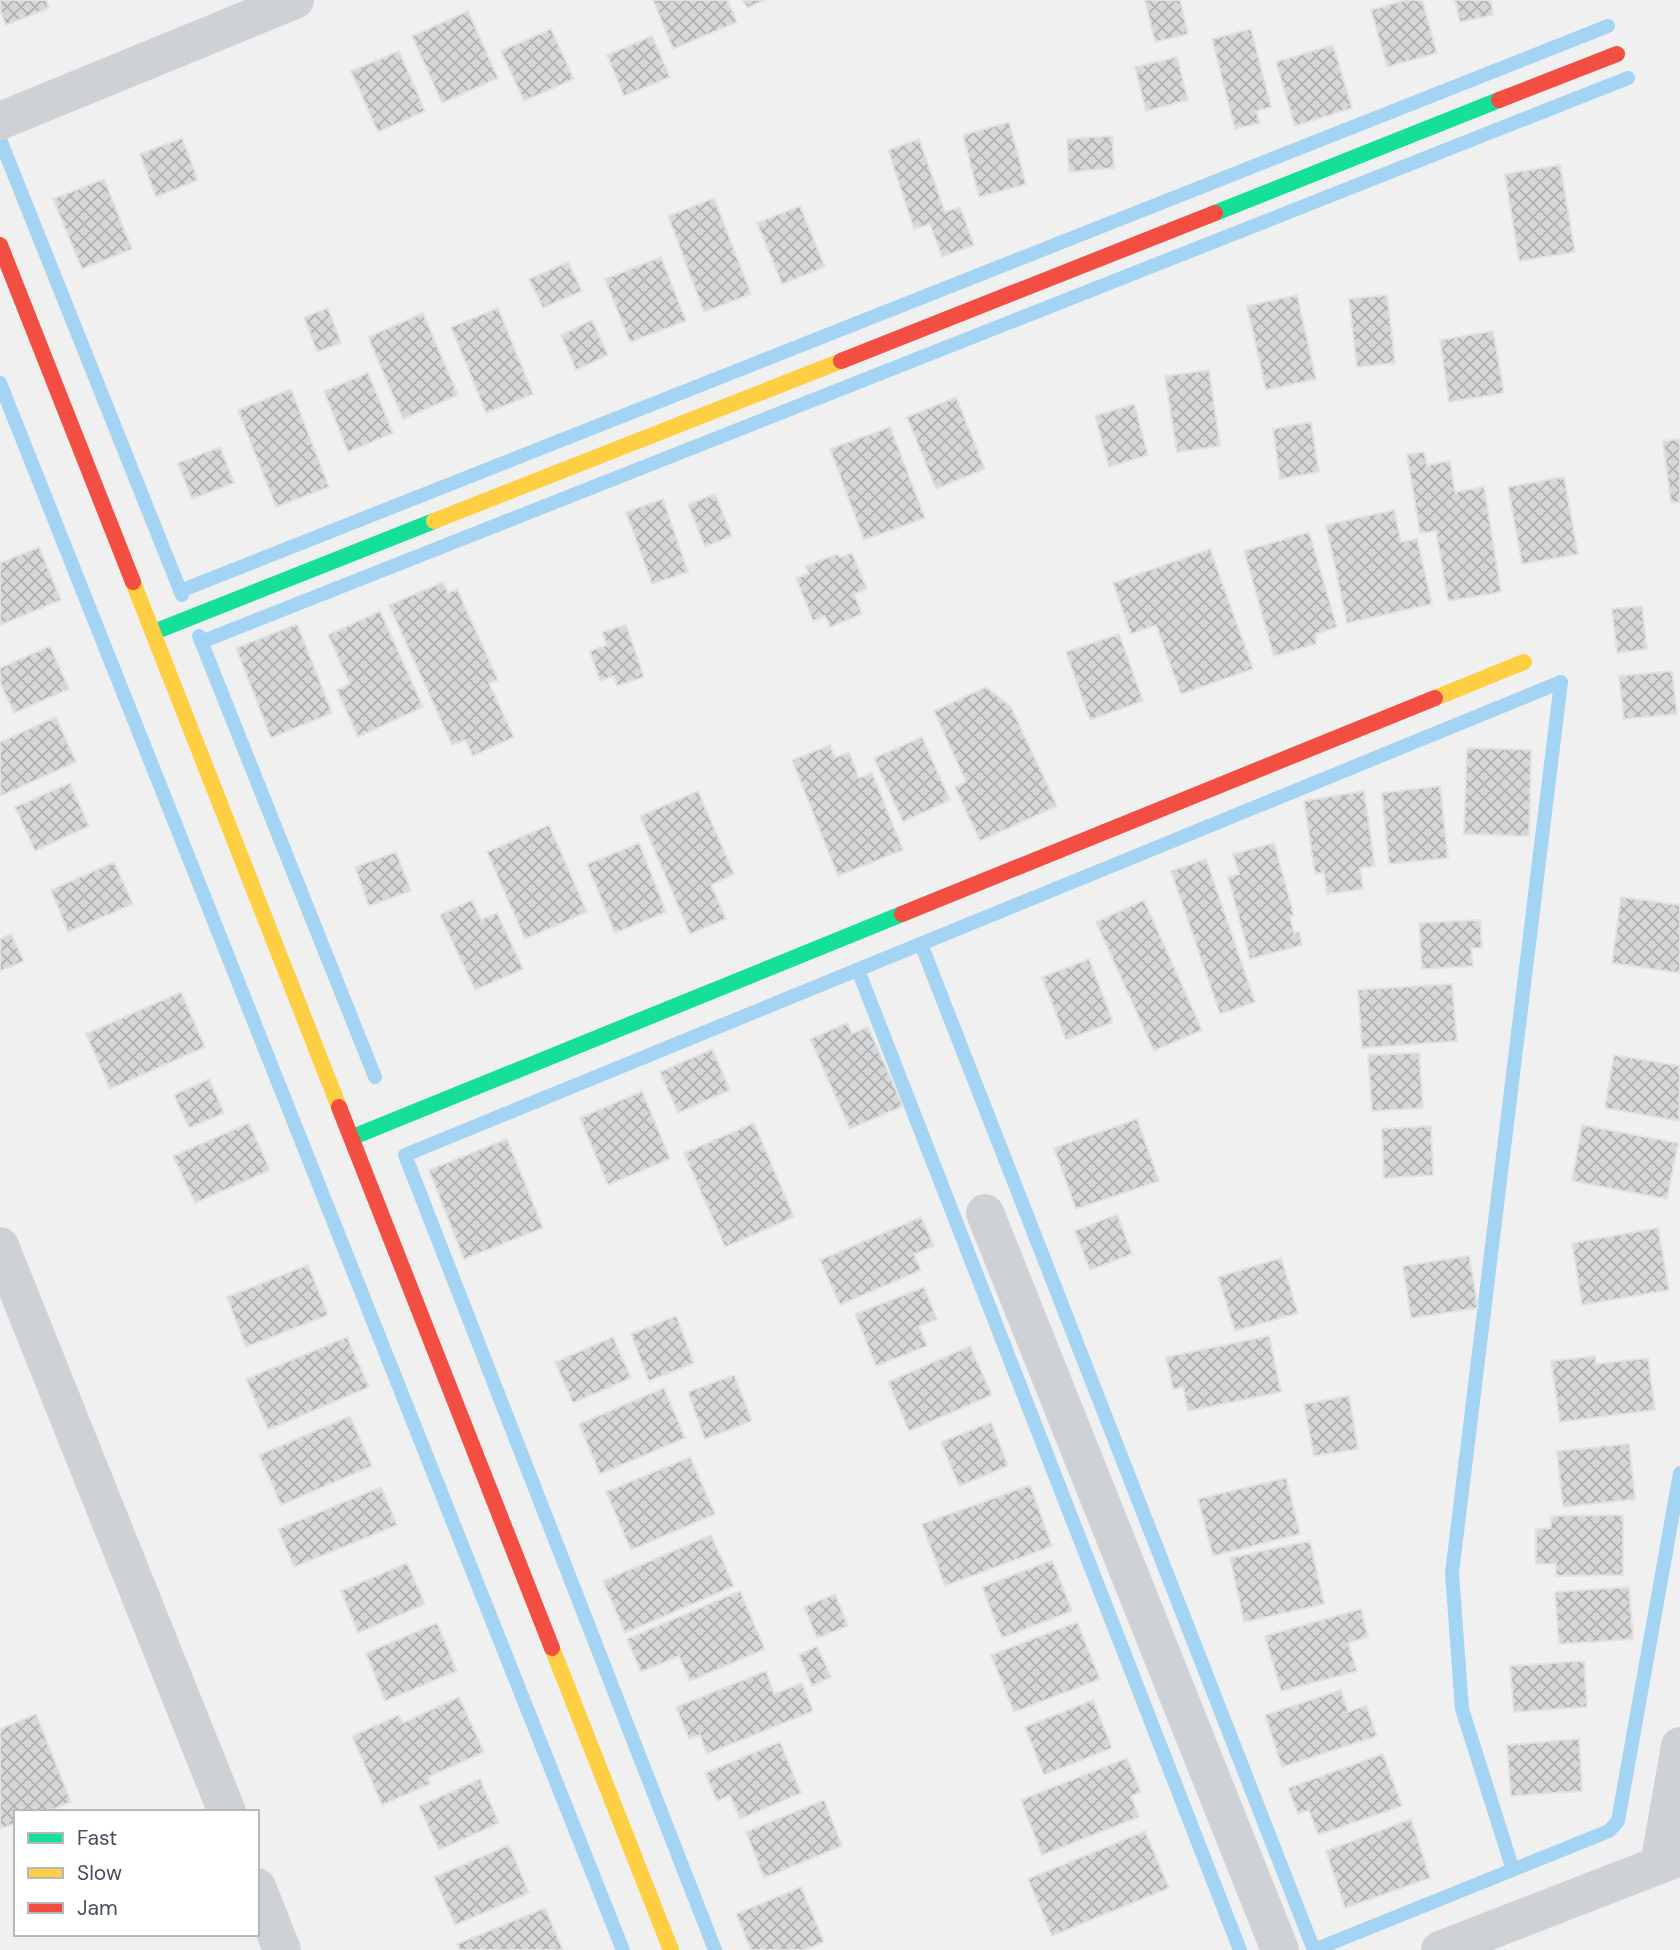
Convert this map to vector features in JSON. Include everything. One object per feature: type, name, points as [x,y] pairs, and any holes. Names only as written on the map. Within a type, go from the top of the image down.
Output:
[{"type":"street","points":[[0,121],[295,0]]},
{"type":"street","points":[[154,632],[1616,54]]},
{"type":"street","points":[[0,245],[671,1950]]},
{"type":"street","points":[[353,1137],[1524,662]]},
{"type":"street","points":[[985,1213],[1280,1950]]},
{"type":"street","points":[[0,1246],[226,1810]]},
{"type":"street","points":[[1440,1950],[1669,1861],[1680,1746]]},
{"type":"street","points":[[259,1893],[282,1950]]},
{"type":"building","points":[[0,0],[46,0],[49,8],[6,25],[0,10]]},
{"type":"building","points":[[653,0],[727,0],[737,22],[673,49]]},
{"type":"building","points":[[743,0],[765,0],[747,8]]},
{"type":"building","points":[[1145,0],[1180,0],[1188,34],[1155,42]]},
{"type":"building","points":[[1406,0],[1422,0],[1437,53],[1387,67],[1371,10]]},
{"type":"building","points":[[1455,0],[1491,0],[1493,15],[1460,22]]},
{"type":"building","points":[[468,11],[498,78],[442,103],[412,36]]},
{"type":"building","points":[[551,29],[574,79],[524,101],[501,51]]},
{"type":"building","points":[[1251,29],[1271,107],[1256,111],[1260,123],[1235,129],[1212,39]]},
{"type":"building","points":[[652,36],[670,77],[624,96],[607,55]]},
{"type":"building","points":[[1333,45],[1352,108],[1295,126],[1276,62]]},
{"type":"building","points":[[399,51],[425,111],[378,132],[351,71]]},
{"type":"building","points":[[1177,57],[1188,100],[1146,111],[1135,67]]},
{"type":"building","points":[[1009,122],[1026,184],[979,197],[963,135]]},
{"type":"building","points":[[1112,136],[1114,168],[1069,172],[1067,139]]},
{"type":"building","points":[[182,138],[198,180],[156,197],[140,154]]},
{"type":"building","points":[[919,139],[945,212],[960,207],[974,245],[942,257],[930,224],[914,229],[888,150]]},
{"type":"building","points":[[1560,165],[1575,252],[1519,261],[1505,174]]},
{"type":"building","points":[[104,179],[132,249],[82,269],[53,199]]},
{"type":"building","points":[[714,198],[751,294],[704,312],[668,216]]},
{"type":"building","points":[[800,206],[825,267],[782,284],[757,223]]},
{"type":"building","points":[[661,257],[686,321],[630,342],[605,279]]},
{"type":"building","points":[[568,262],[582,291],[543,308],[529,279]]},
{"type":"building","points":[[1297,295],[1316,379],[1266,390],[1247,306]]},
{"type":"building","points":[[1387,295],[1395,363],[1357,367],[1349,299]]},
{"type":"building","points":[[328,308],[341,343],[317,352],[304,317]]},
{"type":"building","points":[[498,308],[533,394],[486,413],[451,327]]},
{"type":"building","points":[[423,313],[458,395],[403,419],[368,337]]},
{"type":"building","points":[[592,320],[608,355],[576,370],[561,335]]},
{"type":"building","points":[[1493,331],[1504,393],[1449,402],[1440,340]]},
{"type":"building","points":[[1209,370],[1220,446],[1177,452],[1165,376]]},
{"type":"building","points":[[368,373],[393,433],[348,452],[324,391]]},
{"type":"building","points":[[291,389],[329,487],[276,507],[238,410]]},
{"type":"building","points":[[956,397],[985,469],[936,489],[907,417]]},
{"type":"building","points":[[1134,404],[1148,455],[1109,467],[1095,416]]},
{"type":"building","points":[[1311,422],[1319,472],[1280,479],[1273,429]]},
{"type":"building","points":[[890,427],[925,518],[864,540],[830,449]]},
{"type":"building","points":[[1680,439],[1680,502],[1671,503],[1663,441]]},
{"type":"building","points":[[220,447],[234,483],[192,499],[178,463]]},
{"type":"building","points":[[1424,452],[1427,465],[1450,461],[1455,492],[1484,487],[1501,592],[1448,601],[1436,531],[1420,533],[1407,454]]},
{"type":"building","points":[[1564,477],[1578,554],[1522,564],[1508,487]]},
{"type":"building","points":[[715,494],[732,536],[705,547],[688,504]]},
{"type":"building","points":[[663,499],[688,572],[652,584],[626,512]]},
{"type":"building","points":[[1394,510],[1401,542],[1417,539],[1432,604],[1347,623],[1326,525]]},
{"type":"building","points":[[1309,532],[1337,627],[1316,634],[1316,644],[1274,656],[1244,551]]},
{"type":"building","points":[[39,547],[61,600],[0,625],[0,563]]},
{"type":"building","points":[[1210,549],[1253,669],[1181,694],[1156,625],[1131,634],[1113,583]]},
{"type":"building","points":[[852,553],[867,589],[854,594],[862,614],[830,627],[825,616],[813,621],[796,578],[809,573],[805,566],[838,554],[840,558]]},
{"type":"building","points":[[443,582],[448,593],[457,589],[498,680],[489,683],[514,737],[473,756],[465,740],[452,745],[389,605]]},
{"type":"building","points":[[1642,606],[1647,649],[1617,653],[1612,609]]},
{"type":"building","points":[[380,611],[423,707],[358,737],[337,690],[350,684],[328,635]]},
{"type":"building","points":[[297,624],[332,713],[271,738],[236,648]]},
{"type":"building","points":[[626,625],[644,677],[617,686],[614,676],[600,681],[590,651],[607,645],[602,632]]},
{"type":"building","points":[[1119,634],[1143,701],[1090,720],[1066,652]]},
{"type":"building","points":[[50,646],[69,689],[14,713],[0,682],[0,668]]},
{"type":"building","points":[[1672,671],[1677,714],[1624,719],[1619,676]]},
{"type":"building","points":[[986,687],[1011,707],[1057,806],[980,841],[955,787],[966,782],[934,711]]},
{"type":"building","points":[[56,717],[76,762],[0,796],[0,742]]},
{"type":"building","points":[[922,737],[950,800],[903,822],[874,758]]},
{"type":"building","points":[[830,745],[835,758],[849,752],[859,778],[872,773],[903,850],[838,876],[792,760]]},
{"type":"building","points":[[1467,748],[1531,750],[1529,836],[1464,834]]},
{"type":"building","points":[[70,783],[89,826],[35,851],[15,807]]},
{"type":"building","points":[[1440,786],[1448,858],[1389,864],[1382,793]]},
{"type":"building","points":[[698,791],[734,874],[711,885],[726,919],[690,934],[640,816]]},
{"type":"building","points":[[1364,791],[1375,866],[1360,868],[1363,889],[1327,894],[1324,872],[1315,874],[1304,801]]},
{"type":"building","points":[[549,825],[587,912],[525,939],[487,852]]},
{"type":"building","points":[[639,843],[666,912],[615,933],[587,864]]},
{"type":"building","points":[[1274,843],[1294,915],[1290,916],[1294,933],[1299,932],[1302,945],[1250,959],[1228,877],[1239,874],[1233,854]]},
{"type":"building","points":[[396,852],[411,891],[369,906],[355,867]]},
{"type":"building","points":[[1206,859],[1255,1002],[1220,1014],[1171,871]]},
{"type":"building","points":[[114,862],[133,904],[68,932],[51,890]]},
{"type":"building","points":[[1621,897],[1680,905],[1680,973],[1612,963]]},
{"type":"building","points":[[472,900],[481,920],[497,913],[523,969],[475,990],[440,915]]},
{"type":"building","points":[[1144,900],[1202,1030],[1154,1051],[1096,922]]},
{"type":"building","points":[[1480,920],[1482,948],[1471,948],[1473,966],[1422,969],[1419,923]]},
{"type":"building","points":[[11,934],[24,961],[0,971],[0,939]]},
{"type":"building","points":[[1089,959],[1113,1022],[1066,1040],[1042,977]]},
{"type":"building","points":[[1452,984],[1457,1041],[1362,1048],[1358,990]]},
{"type":"building","points":[[181,992],[205,1047],[110,1089],[86,1034]]},
{"type":"building","points":[[847,1023],[852,1034],[868,1027],[903,1106],[850,1129],[810,1039]]},
{"type":"building","points":[[712,1049],[730,1090],[678,1113],[660,1072]]},
{"type":"building","points":[[1419,1053],[1423,1108],[1372,1111],[1368,1055]]},
{"type":"building","points":[[1614,1055],[1680,1066],[1679,1121],[1605,1108]]},
{"type":"building","points":[[209,1079],[224,1113],[189,1128],[174,1095]]},
{"type":"building","points":[[642,1091],[670,1159],[608,1185],[580,1118]]},
{"type":"building","points":[[1137,1119],[1159,1181],[1076,1209],[1054,1148]]},
{"type":"building","points":[[249,1123],[270,1170],[195,1203],[173,1156]]},
{"type":"building","points":[[754,1123],[794,1217],[725,1247],[684,1153]]},
{"type":"building","points":[[1582,1125],[1678,1143],[1667,1199],[1572,1181]]},
{"type":"building","points":[[1431,1126],[1433,1175],[1384,1178],[1382,1129]]},
{"type":"building","points":[[507,1139],[543,1228],[464,1259],[429,1170]]},
{"type":"building","points":[[1117,1214],[1132,1254],[1090,1270],[1075,1231]]},
{"type":"building","points":[[921,1217],[934,1246],[914,1254],[921,1270],[840,1305],[820,1260]]},
{"type":"building","points":[[1658,1228],[1669,1290],[1582,1305],[1572,1243]]},
{"type":"building","points":[[1469,1256],[1478,1308],[1411,1318],[1403,1266]]},
{"type":"building","points":[[1281,1258],[1298,1313],[1235,1331],[1218,1277]]},
{"type":"building","points":[[308,1265],[328,1315],[246,1347],[227,1297]]},
{"type":"building","points":[[924,1287],[937,1319],[919,1326],[927,1346],[876,1366],[855,1314]]},
{"type":"building","points":[[676,1316],[694,1363],[649,1381],[631,1334]]},
{"type":"building","points":[[1269,1336],[1281,1392],[1188,1411],[1183,1387],[1173,1389],[1166,1357]]},
{"type":"building","points":[[347,1337],[369,1387],[268,1430],[246,1379]]},
{"type":"building","points":[[613,1337],[631,1378],[573,1403],[555,1362]]},
{"type":"building","points":[[970,1346],[992,1395],[909,1431],[888,1382]]},
{"type":"building","points":[[1595,1356],[1596,1364],[1648,1358],[1655,1410],[1560,1422],[1551,1361]]},
{"type":"building","points":[[734,1375],[752,1421],[705,1439],[688,1392]]},
{"type":"building","points":[[664,1388],[685,1438],[600,1474],[579,1424]]},
{"type":"building","points":[[1349,1396],[1358,1449],[1314,1456],[1304,1404]]},
{"type":"building","points":[[350,1416],[372,1466],[281,1505],[259,1455]]},
{"type":"building","points":[[991,1422],[1008,1466],[959,1486],[941,1442]]},
{"type":"building","points":[[1629,1444],[1635,1499],[1563,1507],[1557,1451]]},
{"type":"building","points":[[690,1457],[715,1514],[631,1550],[606,1492]]},
{"type":"building","points":[[1286,1478],[1300,1534],[1213,1556],[1198,1499]]},
{"type":"building","points":[[1030,1485],[1052,1546],[945,1586],[922,1524]]},
{"type":"building","points":[[381,1487],[397,1525],[294,1567],[278,1529]]},
{"type":"building","points":[[1623,1515],[1623,1575],[1556,1576],[1556,1564],[1536,1564],[1536,1529],[1551,1528],[1551,1516]]},
{"type":"building","points":[[711,1535],[734,1586],[625,1633],[603,1581]]},
{"type":"building","points":[[1310,1541],[1324,1604],[1244,1622],[1230,1558]]},
{"type":"building","points":[[1052,1560],[1072,1611],[1002,1638],[982,1587]]},
{"type":"building","points":[[407,1563],[425,1604],[358,1633],[341,1591]]},
{"type":"building","points":[[1629,1587],[1633,1639],[1559,1644],[1555,1592]]},
{"type":"building","points":[[740,1591],[765,1649],[690,1681],[679,1656],[641,1672],[627,1639]]},
{"type":"building","points":[[835,1594],[848,1626],[817,1638],[804,1607]]},
{"type":"building","points":[[1361,1609],[1368,1637],[1348,1643],[1357,1671],[1281,1691],[1265,1636]]},
{"type":"building","points":[[1077,1622],[1100,1679],[1014,1712],[991,1655]]},
{"type":"building","points":[[437,1623],[457,1671],[385,1701],[366,1653]]},
{"type":"building","points":[[817,1646],[831,1677],[812,1686],[799,1655]]},
{"type":"building","points":[[1584,1661],[1587,1707],[1514,1712],[1510,1666]]},
{"type":"building","points":[[766,1671],[774,1694],[802,1683],[813,1711],[707,1754],[700,1735],[689,1739],[676,1707]]},
{"type":"building","points":[[1341,1690],[1348,1712],[1366,1705],[1377,1736],[1282,1767],[1265,1715]]},
{"type":"building","points":[[459,1697],[484,1752],[428,1777],[430,1784],[382,1805],[352,1736],[399,1715],[403,1723]]},
{"type":"building","points":[[1093,1700],[1112,1748],[1044,1775],[1025,1727]]},
{"type":"building","points":[[36,1714],[71,1802],[51,1810],[14,1810],[14,1824],[0,1829],[0,1729]]},
{"type":"building","points":[[1579,1739],[1582,1791],[1511,1796],[1507,1745]]},
{"type":"building","points":[[780,1742],[801,1793],[740,1819],[730,1795],[717,1801],[705,1773]]},
{"type":"building","points":[[1383,1754],[1402,1806],[1318,1835],[1309,1810],[1298,1814],[1288,1788]]},
{"type":"building","points":[[1127,1758],[1141,1792],[1131,1796],[1139,1817],[1042,1855],[1021,1800]]},
{"type":"building","points":[[480,1779],[499,1823],[439,1850],[419,1806]]},
{"type":"building","points":[[824,1800],[842,1846],[764,1878],[746,1832]]},
{"type":"building","points":[[1411,1819],[1430,1878],[1345,1908],[1326,1851]]},
{"type":"building","points":[[1145,1831],[1169,1888],[1052,1936],[1028,1879]]},
{"type":"building","points":[[509,1845],[529,1893],[455,1925],[434,1877]]},
{"type":"building","points":[[801,1887],[824,1942],[804,1950],[751,1950],[736,1914]]},
{"type":"building","points":[[545,1908],[563,1950],[460,1950],[457,1944]]},
{"type":"waterway","points":[[180,591],[1608,26]]},
{"type":"waterway","points":[[201,642],[1628,78]]},
{"type":"waterway","points":[[1,142],[182,595]]},
{"type":"waterway","points":[[0,383],[623,1950]]},
{"type":"waterway","points":[[199,636],[375,1077]]},
{"type":"waterway","points":[[715,1950],[405,1155],[1561,682],[1452,1573],[1462,1709],[1513,1870]]},
{"type":"waterway","points":[[921,944],[1314,1950]]},
{"type":"waterway","points":[[858,970],[1240,1950]]},
{"type":"waterway","points":[[1314,1950],[1609,1831],[1618,1821],[1680,1473]]},
{"type":"traffic: fast","points":[[1215,213],[1499,100]]},
{"type":"traffic: fast","points":[[154,632],[434,521]]},
{"type":"traffic: fast","points":[[353,1137],[902,914]]},
{"type":"traffic: slow","points":[[434,521],[841,361]]},
{"type":"traffic: slow","points":[[133,582],[339,1107]]},
{"type":"traffic: slow","points":[[1435,698],[1524,662]]},
{"type":"traffic: slow","points":[[552,1648],[671,1950]]},
{"type":"traffic: jam","points":[[1499,100],[1617,54]]},
{"type":"traffic: jam","points":[[841,361],[1215,213]]},
{"type":"traffic: jam","points":[[0,245],[133,582]]},
{"type":"traffic: jam","points":[[902,914],[1435,698]]},
{"type":"traffic: jam","points":[[339,1107],[552,1648]]}]
